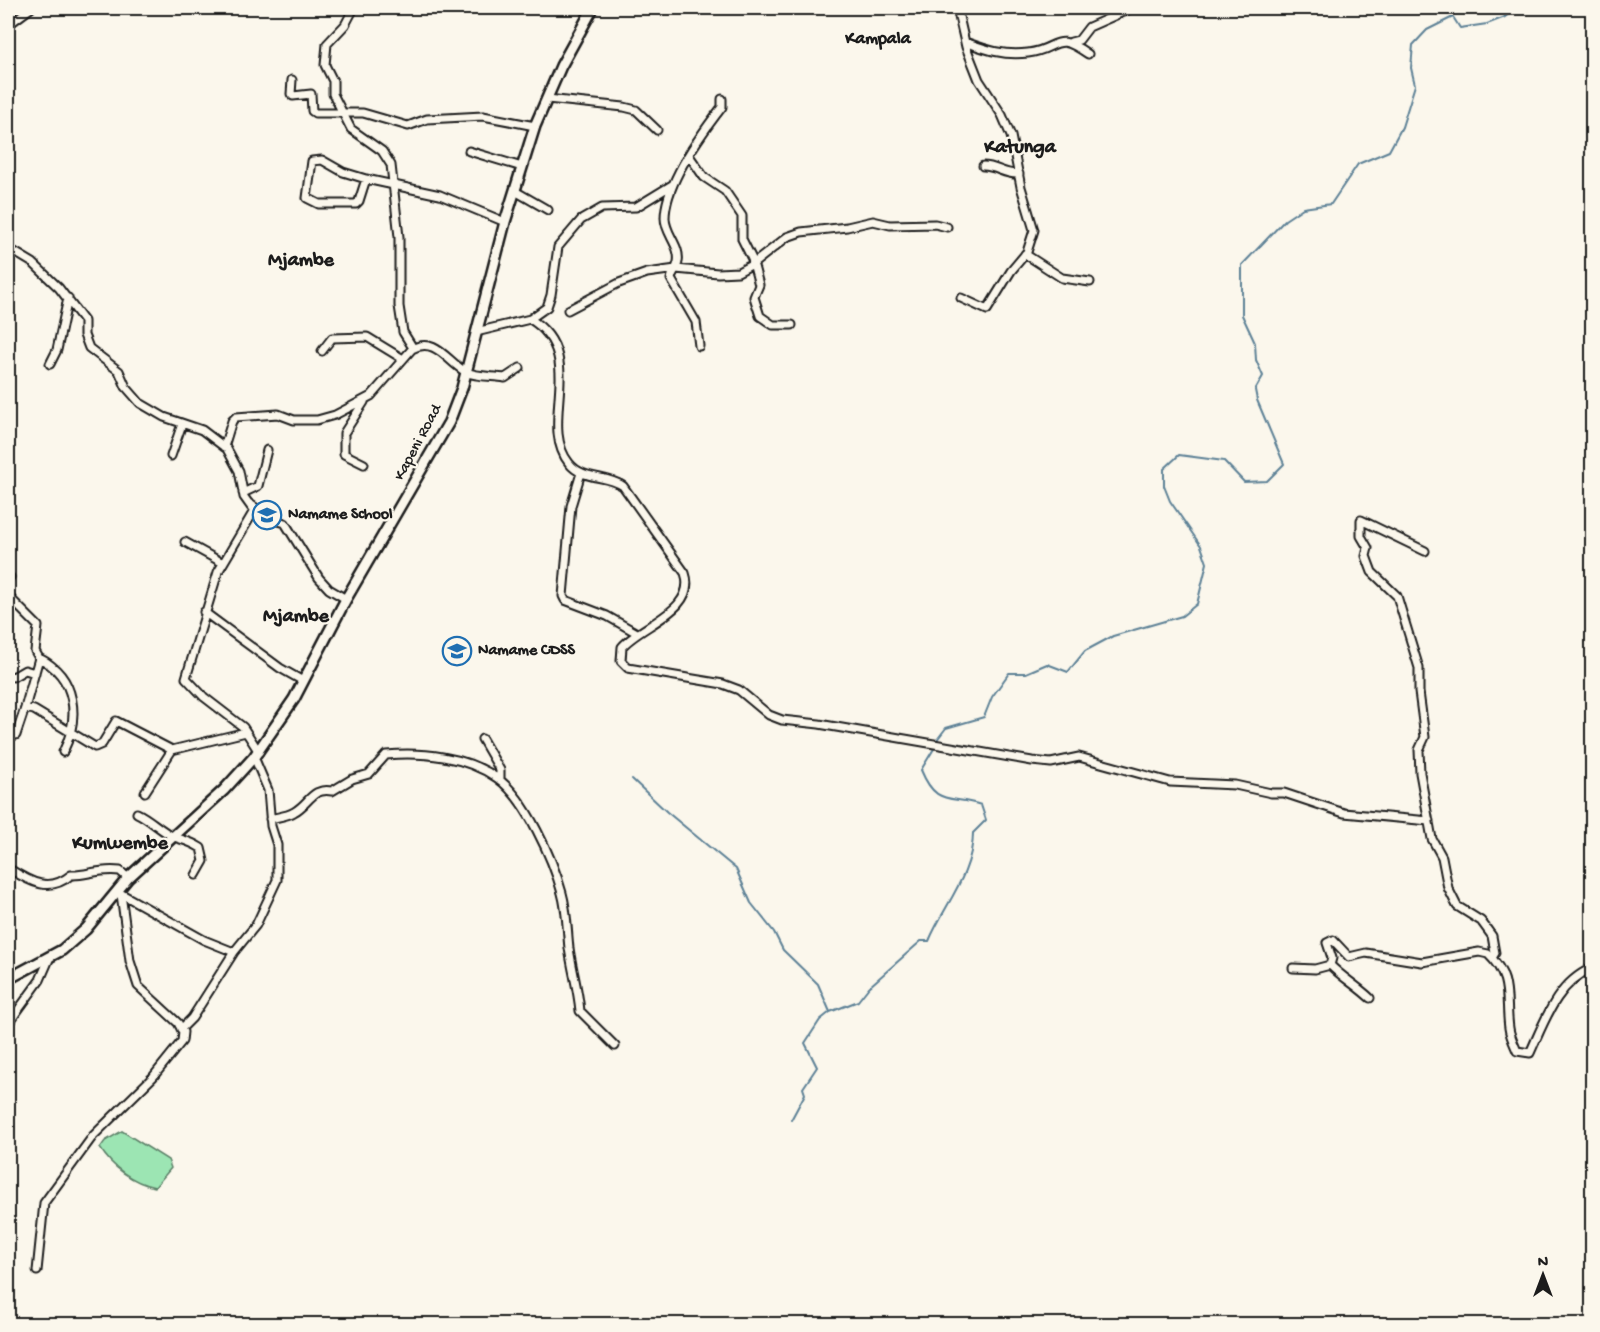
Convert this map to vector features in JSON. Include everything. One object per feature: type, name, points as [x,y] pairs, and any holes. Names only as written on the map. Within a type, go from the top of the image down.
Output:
[{"type":"main road","name":"Kapeni Road","points":[[8,979],[50,957],[86,929],[119,893],[128,878],[257,754],[303,681],[346,599],[441,438],[466,372],[505,222],[535,126],[561,66],[593,8]]},
{"type":"street","points":[[8,26],[17,11],[31,8]]},
{"type":"street","points":[[354,8],[345,25],[327,44],[324,56],[333,81],[333,94],[342,113],[353,130],[385,154],[391,165],[400,245],[399,306],[403,332],[413,348]]},
{"type":"street","points":[[957,8],[965,42],[981,84],[1005,122],[1034,230],[1031,244],[987,310],[962,298]]},
{"type":"street","points":[[965,42],[997,54],[1031,53],[1056,42],[1079,40],[1089,27],[1132,8]]},
{"type":"street","points":[[1071,42],[1088,54]]},
{"type":"street","points":[[292,80],[291,94],[293,96],[311,94],[312,111],[363,113],[408,126],[427,119],[483,116],[535,126]]},
{"type":"street","points":[[547,99],[624,106],[636,110],[657,130]]},
{"type":"street","points":[[699,346],[696,322],[671,279],[679,261],[676,245],[665,221],[672,185],[704,130],[722,107],[722,99]]},
{"type":"street","points":[[469,151],[522,167]]},
{"type":"street","points":[[690,157],[704,177],[725,191],[742,216],[742,239],[759,285],[754,297],[760,316],[773,325],[792,326]]},
{"type":"street","points":[[366,179],[356,204],[319,204],[307,198],[312,161],[322,160],[343,172],[366,179],[392,183],[459,201],[505,222]]},
{"type":"street","points":[[983,166],[995,166],[1007,175],[1019,174]]},
{"type":"street","points":[[476,332],[530,319],[547,307],[551,296],[558,247],[581,219],[602,208],[636,207],[672,185]]},
{"type":"street","points":[[515,191],[548,210]]},
{"type":"street","points":[[568,310],[633,276],[676,269],[718,273],[738,272],[753,264],[787,237],[801,232],[847,227],[873,221],[890,225],[935,224],[947,227]]},
{"type":"street","points":[[8,248],[33,263],[68,298],[84,322],[84,335],[89,348],[119,372],[126,387],[144,407],[202,430],[224,447],[239,471],[243,493],[253,513],[223,563],[204,612],[186,678],[204,697],[246,732],[257,754],[268,790],[270,819],[277,845],[277,880],[256,925],[234,952],[210,991],[181,1029]]},
{"type":"street","points":[[1025,254],[1062,278],[1090,282]]},
{"type":"street","points":[[50,364],[57,350],[68,298]]},
{"type":"street","points":[[530,319],[538,323],[554,342],[561,396],[557,431],[568,462],[581,473],[623,486],[642,510],[686,576],[686,590],[673,609],[627,640],[620,651],[621,661],[628,668],[723,684],[739,690],[769,715],[780,719],[1051,763],[1079,757],[1170,782],[1234,785],[1271,793],[1284,793],[1344,813],[1429,821]]},
{"type":"street","points":[[322,351],[332,338],[367,338],[403,359]]},
{"type":"street","points":[[364,464],[344,454],[344,433],[364,402],[379,389],[413,348],[426,346],[439,350],[466,372],[505,378],[520,368]]},
{"type":"street","points":[[224,447],[232,421],[236,417],[278,414],[294,420],[317,420],[364,402]]},
{"type":"street","points":[[171,456],[182,424]]},
{"type":"street","points":[[243,493],[258,486],[267,450]]},
{"type":"street","points":[[581,473],[572,506],[563,596],[565,600],[607,616],[637,633]]},
{"type":"street","points":[[250,504],[272,519],[285,523],[319,578],[328,589],[346,599]]},
{"type":"street","points":[[1425,550],[1361,520],[1361,536],[1368,548],[1366,556],[1372,572],[1397,596],[1419,668],[1419,692],[1425,737],[1419,750],[1420,773],[1432,839],[1442,857],[1448,888],[1457,906],[1481,921],[1492,936],[1495,953],[1492,958]]},
{"type":"street","points":[[185,543],[223,563]]},
{"type":"street","points":[[8,596],[38,626],[35,651],[39,658],[58,670],[68,690],[74,712],[72,734],[63,752]]},
{"type":"street","points":[[204,612],[280,668],[303,681]]},
{"type":"street","points":[[8,732],[16,735],[39,658]]},
{"type":"street","points":[[8,675],[13,677],[25,670],[35,673]]},
{"type":"street","points":[[25,708],[34,710],[97,747],[102,744],[116,721],[172,750],[246,732]]},
{"type":"street","points":[[482,739],[500,770],[500,780]]},
{"type":"street","points":[[145,792],[172,750]]},
{"type":"street","points":[[270,819],[294,813],[313,793],[324,789],[332,791],[352,779],[369,774],[386,755],[442,756],[500,780],[523,809],[555,871],[563,895],[569,950],[578,983],[580,1011],[615,1046]]},
{"type":"street","points":[[137,813],[152,820],[174,836],[185,838],[201,848],[204,861],[196,875]]},
{"type":"street","points":[[8,868],[39,885],[64,881],[71,875],[79,875],[91,870],[120,871],[128,878]]},
{"type":"street","points":[[119,893],[204,940],[234,952]]},
{"type":"street","points":[[37,1271],[44,1203],[93,1136],[138,1093],[178,1049],[182,1041],[181,1029],[138,986],[130,961],[119,893]]},
{"type":"street","points":[[1330,965],[1332,958],[1327,943],[1333,940],[1349,957],[1366,953],[1422,962],[1479,952],[1488,954],[1504,975],[1509,1002],[1509,1029],[1517,1051],[1524,1053],[1530,1053],[1549,1007],[1579,973],[1593,968]]},
{"type":"street","points":[[8,1024],[40,980],[50,957]]},
{"type":"street","points":[[1293,968],[1315,969],[1330,965]]},
{"type":"street","points":[[1330,965],[1346,982],[1353,983],[1370,998]]},
{"type":"green space","points":[[122,1131],[168,1160],[171,1168],[155,1187],[139,1182],[124,1173],[100,1148],[105,1141]]},
{"type":"waterway","points":[[1504,8],[1505,17],[1517,8]]},
{"type":"waterway","points":[[936,741],[946,728],[984,717],[992,697],[1009,673],[1026,673],[1047,664],[1068,672],[1085,651],[1113,636],[1182,616],[1197,604],[1207,563],[1201,546],[1170,501],[1164,486],[1164,469],[1179,455],[1224,461],[1244,482],[1267,481],[1284,464],[1257,400],[1255,390],[1263,376],[1256,360],[1255,343],[1242,315],[1242,265],[1285,220],[1303,208],[1331,204],[1358,164],[1389,151],[1402,127],[1415,85],[1411,68],[1413,45],[1427,30],[1453,17],[1460,28],[1487,24],[1505,17]]},
{"type":"waterway","points":[[830,1012],[858,1001],[869,987],[921,941],[929,941],[963,876],[972,848],[973,833],[986,820],[981,805],[944,797],[932,789],[921,770],[935,747]]},
{"type":"waterway","points":[[632,779],[667,812],[736,869],[751,903],[774,932],[783,950],[818,984],[830,1012],[820,1020],[805,1043],[817,1067],[803,1088],[805,1094],[791,1120]]},
{"type":"place","name":"Namame School","points":[[267,515]]},
{"type":"place","name":"Namame CDSS","points":[[457,651]]},
{"type":"district","name":"Kampala","points":[[878,39]]},
{"type":"district","name":"Katunga","points":[[1020,148]]},
{"type":"district","name":"Mjambe","points":[[301,261]]},
{"type":"district","name":"Mjambe","points":[[296,617]]},
{"type":"district","name":"Kumwembe","points":[[120,844]]}]
